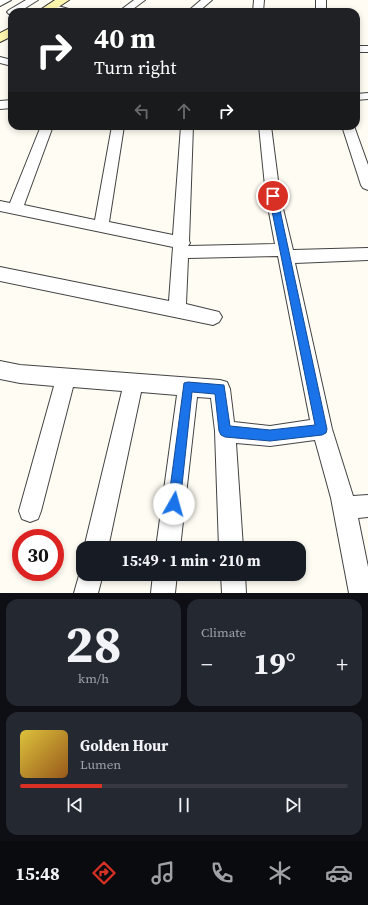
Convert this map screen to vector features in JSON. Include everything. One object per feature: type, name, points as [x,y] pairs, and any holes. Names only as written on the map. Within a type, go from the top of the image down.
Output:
[{"type":"street","points":[[0,4],[6,0]]},
{"type":"street","points":[[18,8],[32,0]]},
{"type":"street","points":[[50,8],[63,0]]},
{"type":"street","points":[[129,8],[140,0]]},
{"type":"street","points":[[197,8],[207,0]]},
{"type":"street","points":[[15,209],[45,130]]},
{"type":"street","points":[[101,226],[117,130]]},
{"type":"street","points":[[177,310],[182,247],[187,130]]},
{"type":"street","points":[[265,130],[273,196],[322,429],[344,508],[361,593]]},
{"type":"street","points":[[349,130],[368,185]]},
{"type":"street","points":[[0,206],[101,226],[182,247],[286,253],[368,254]]},
{"type":"street","points":[[0,274],[213,317]]},
{"type":"street","points":[[0,370],[20,374],[220,389],[225,431],[231,541]]},
{"type":"street","points":[[30,511],[66,377]]},
{"type":"street","points":[[98,541],[134,382]]},
{"type":"street","points":[[169,541],[188,387]]},
{"type":"street","points":[[225,431],[270,436],[322,429]]},
{"type":"street","points":[[344,508],[368,506]]},
{"type":"street","points":[[86,593],[89,581]]},
{"type":"street","points":[[163,593],[164,581]]},
{"type":"street","points":[[233,581],[234,593]]},
{"type":"route","points":[[174,504],[188,387],[220,389],[225,431],[270,436],[322,429],[273,196]]}]
